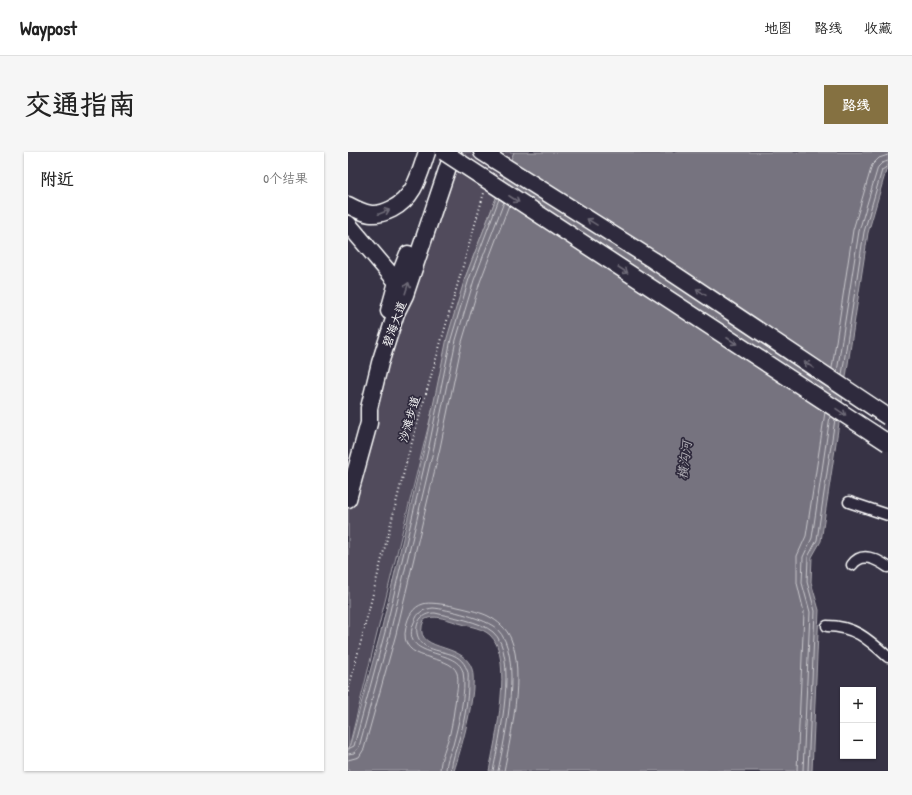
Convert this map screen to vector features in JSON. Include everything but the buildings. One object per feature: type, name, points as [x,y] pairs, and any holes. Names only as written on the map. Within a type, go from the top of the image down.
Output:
[{"type":"main road","points":[[348,205],[367,214],[376,215],[384,214],[398,206],[413,190],[427,152]]},
{"type":"main road","points":[[444,152],[888,443]]},
{"type":"main road","name":"碧海大道","points":[[348,467],[396,282],[444,152]]},
{"type":"main road","name":"碧海大道","points":[[348,499],[369,423],[369,408],[388,336],[396,313],[405,295],[454,152]]},
{"type":"main road","points":[[482,152],[653,260],[888,417]]},
{"type":"main road","points":[[348,224],[396,282]]},
{"type":"street","points":[[849,502],[888,515]]},
{"type":"street","points":[[852,565],[856,559],[866,556],[876,559],[888,567]]},
{"type":"street","points":[[827,626],[847,627],[863,636],[888,657]]},
{"type":"path","name":"沙滩步道","points":[[348,692],[408,456],[485,190]]},
{"type":"shaded area","points":[[453,152],[514,152],[465,278],[348,751],[348,505],[369,423]]},
{"type":"water","name":"横沟河","points":[[514,152],[888,152],[888,164],[868,233],[821,541],[812,557],[811,582],[819,610],[812,771],[489,771],[501,700],[501,661],[497,646],[490,635],[480,629],[443,618],[433,617],[424,620],[422,631],[424,638],[431,643],[459,654],[467,660],[472,669],[473,691],[471,705],[454,771],[348,771],[348,752],[381,631],[425,445],[447,338],[465,278]]}]
